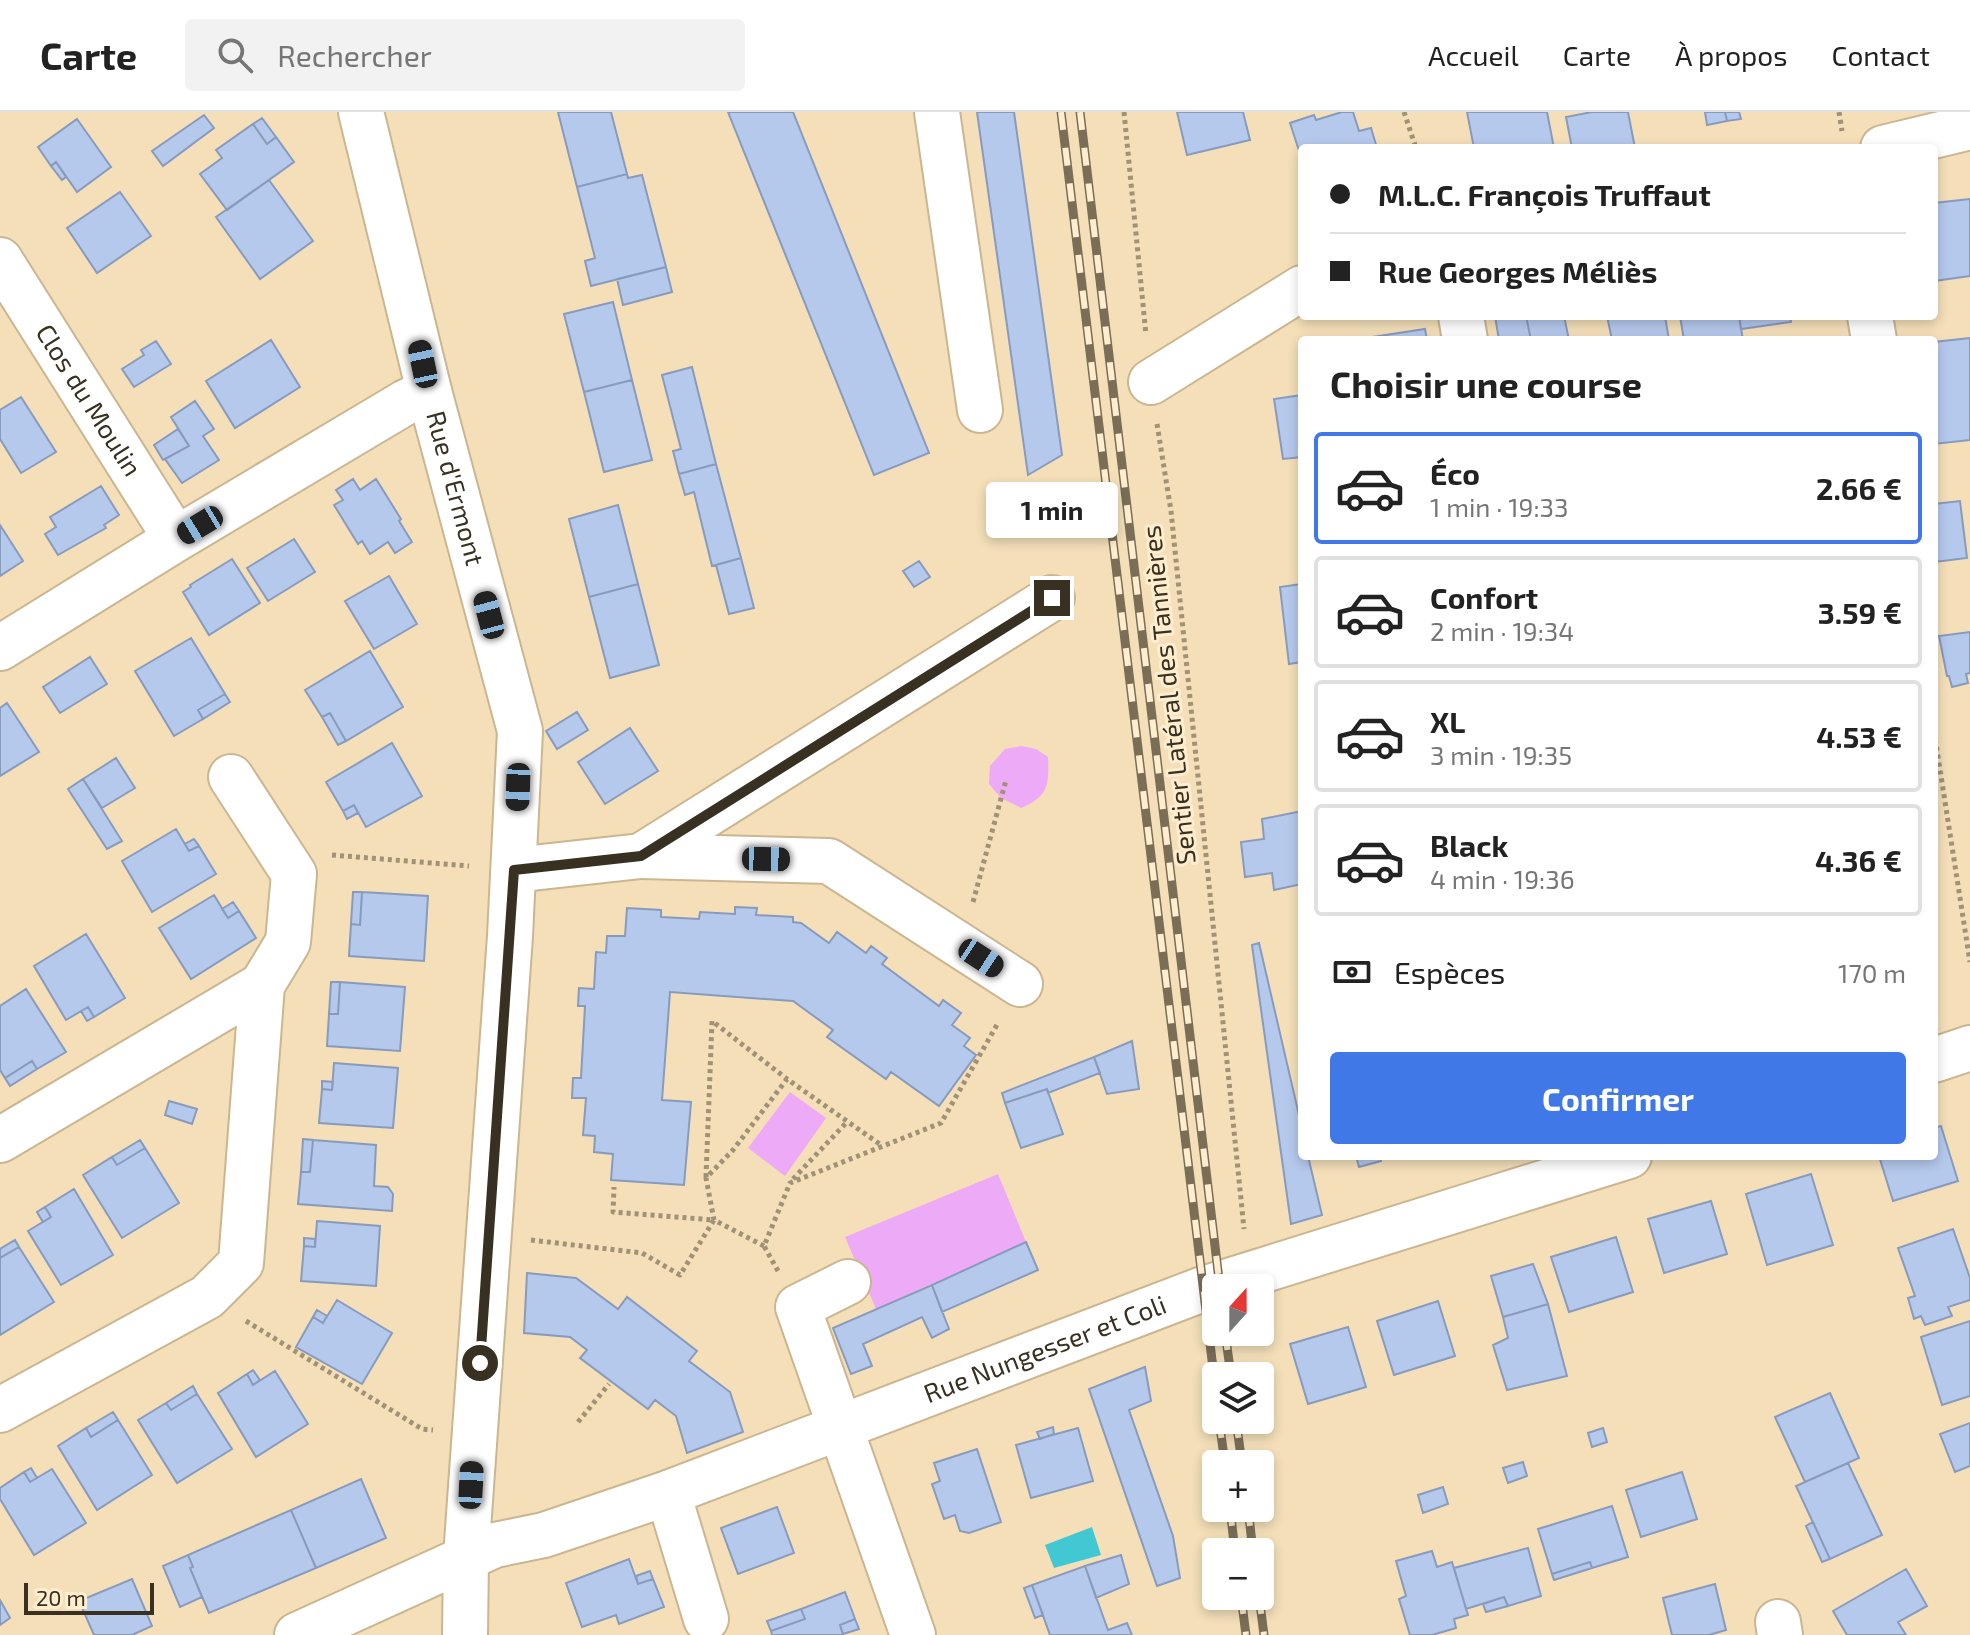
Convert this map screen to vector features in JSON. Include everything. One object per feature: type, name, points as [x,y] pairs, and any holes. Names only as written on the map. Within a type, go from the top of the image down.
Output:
[{"type":"street","name":"Rue d'Ermont","points":[[361,112],[429,391],[520,731],[514,870],[466,1557],[465,1635]]},
{"type":"street","points":[[937,112],[980,410]]},
{"type":"street","points":[[1900,144],[1970,127]]},
{"type":"street","name":"Clos du Moulin","points":[[0,260],[176,539]]},
{"type":"street","points":[[1151,382],[1298,290]]},
{"type":"street","points":[[0,648],[176,539],[429,391]]},
{"type":"street","points":[[641,856],[1052,598]]},
{"type":"street","points":[[0,1410],[207,1297],[241,1263],[262,985],[288,942],[294,874],[231,777]]},
{"type":"street","points":[[514,870],[641,856],[829,861],[1020,984]]},
{"type":"street","points":[[0,1140],[262,985]]},
{"type":"street","points":[[1938,1059],[1970,1048]]},
{"type":"street","name":"Rue Nungesser et Coli","points":[[1251,1274],[1604,1160]]},
{"type":"street","points":[[848,1282],[798,1307],[913,1635]]},
{"type":"street","name":"Rue Nungesser et Coli","points":[[297,1635],[495,1545],[544,1535],[668,1493],[1202,1289]]},
{"type":"street","points":[[668,1493],[706,1619]]},
{"type":"path","name":"Sentier Latéral des Tannières","points":[[1124,112],[1151,382],[1171,511],[1243,1221],[1251,1274]]},
{"type":"path","points":[[1404,112],[1415,144]]},
{"type":"path","points":[[1938,757],[1970,962]]},
{"type":"path","points":[[961,945],[1006,780]]},
{"type":"path","points":[[294,874],[319,854],[514,870]]},
{"type":"path","points":[[790,1183],[941,1123],[1020,984]]},
{"type":"path","points":[[490,1236],[642,1253],[680,1275],[714,1220],[706,1178],[712,1021],[882,1146]]},
{"type":"path","points":[[706,1178],[733,1150],[787,1079]]},
{"type":"path","points":[[764,1246],[790,1183],[847,1122]]},
{"type":"path","points":[[614,1187],[613,1212],[714,1220],[764,1246],[798,1307]]},
{"type":"path","points":[[207,1297],[422,1429],[474,1432]]},
{"type":"path","points":[[578,1422],[609,1384]]},
{"type":"shaded area","points":[[1022,746],[1036,749],[1048,757],[1048,766],[1042,794],[1021,808],[1001,798],[989,784],[990,766],[1005,749]]},
{"type":"shaded area","points":[[790,1092],[826,1118],[785,1176],[748,1148]]},
{"type":"shaded area","points":[[998,1174],[1026,1242],[876,1309],[845,1237]]},
{"type":"water","points":[[1092,1527],[1101,1555],[1054,1568],[1045,1545]]},
{"type":"building","points":[[558,112],[611,112],[627,174],[577,187]]},
{"type":"building","points":[[728,112],[793,112],[929,453],[874,475]]},
{"type":"building","points":[[977,112],[1014,112],[1062,455],[1028,475]]},
{"type":"building","points":[[1177,112],[1243,112],[1250,140],[1187,155]]},
{"type":"building","points":[[1353,112],[1359,131],[1371,128],[1376,144],[1298,144],[1298,148],[1290,123],[1314,115],[1316,120]]},
{"type":"building","points":[[1467,112],[1547,112],[1553,144],[1473,144]]},
{"type":"building","points":[[1592,112],[1628,112],[1634,144],[1571,144],[1566,117]]},
{"type":"building","points":[[1705,112],[1725,112],[1727,121],[1707,125]]},
{"type":"building","points":[[1725,112],[1739,112],[1741,119],[1727,121]]},
{"type":"building","points":[[204,115],[214,128],[163,166],[152,151]]},
{"type":"building","points":[[262,118],[276,137],[267,144],[253,124]]},
{"type":"building","points":[[77,119],[111,167],[77,192],[56,162],[51,166],[38,147]]},
{"type":"building","points":[[253,124],[267,144],[276,137],[294,162],[227,210],[200,174],[222,158],[216,150]]},
{"type":"building","points":[[56,162],[66,177],[62,180],[51,166]]},
{"type":"building","points":[[627,174],[628,178],[642,175],[666,267],[591,286],[585,261],[595,258],[577,187]]},
{"type":"building","points":[[269,180],[313,241],[260,279],[216,217]]},
{"type":"building","points":[[120,192],[151,236],[97,273],[67,228]]},
{"type":"building","points":[[1970,199],[1970,276],[1938,280],[1938,203]]},
{"type":"building","points":[[666,267],[672,292],[623,305],[617,279]]},
{"type":"building","points":[[613,302],[632,380],[584,392],[564,314]]},
{"type":"building","points":[[1496,320],[1527,320],[1530,336],[1498,336]]},
{"type":"building","points":[[1527,320],[1565,320],[1568,336],[1530,336]]},
{"type":"building","points":[[1608,320],[1666,320],[1668,336],[1611,336]]},
{"type":"building","points":[[1681,320],[1740,320],[1742,336],[1683,336]]},
{"type":"building","points":[[1740,320],[1791,322],[1741,329]]},
{"type":"building","points":[[1425,329],[1426,336],[1379,336]]},
{"type":"building","points":[[1970,338],[1970,440],[1938,444],[1938,342]]},
{"type":"building","points":[[271,340],[300,387],[235,428],[206,381]]},
{"type":"building","points":[[156,341],[171,364],[134,387],[122,369],[144,355],[141,350]]},
{"type":"building","points":[[692,367],[716,464],[679,474],[673,451],[681,449],[662,375]]},
{"type":"building","points":[[632,380],[652,460],[604,472],[584,392]]},
{"type":"building","points":[[1298,396],[1298,457],[1283,459],[1274,399]]},
{"type":"building","points":[[21,397],[56,452],[21,473],[0,439],[0,410]]},
{"type":"building","points":[[195,401],[214,429],[203,436],[219,460],[182,483],[165,459],[189,446],[171,417]]},
{"type":"building","points":[[178,429],[189,446],[163,460],[154,445]]},
{"type":"building","points":[[716,464],[741,558],[712,566],[694,492],[685,495],[679,474]]},
{"type":"building","points":[[353,479],[360,490],[376,479],[412,542],[395,553],[388,542],[370,554],[362,541],[358,544],[334,505],[343,500],[336,490]]},
{"type":"building","points":[[101,486],[119,515],[104,525],[106,528],[58,555],[45,534],[56,527],[50,517]]},
{"type":"building","points":[[1960,501],[1967,558],[1938,562],[1938,504]]},
{"type":"building","points":[[618,505],[638,584],[589,597],[569,519]]},
{"type":"building","points":[[0,525],[23,561],[0,576]]},
{"type":"building","points":[[294,539],[315,572],[268,601],[247,568]]},
{"type":"building","points":[[741,558],[754,608],[729,614],[716,565]]},
{"type":"building","points":[[232,559],[260,603],[209,635],[183,592]]},
{"type":"building","points":[[919,561],[930,577],[914,587],[903,571]]},
{"type":"building","points":[[389,576],[417,624],[374,649],[345,601]]},
{"type":"building","points":[[638,584],[659,665],[610,678],[589,597]]},
{"type":"building","points":[[1298,585],[1298,663],[1289,664],[1280,587]]},
{"type":"building","points":[[1970,632],[1968,683],[1952,687],[1939,636]]},
{"type":"building","points":[[191,638],[225,694],[198,710],[203,719],[174,736],[135,671]]},
{"type":"building","points":[[370,651],[403,707],[346,741],[330,713],[322,717],[305,690]]},
{"type":"building","points":[[90,657],[107,684],[60,713],[43,687]]},
{"type":"building","points":[[225,694],[230,702],[203,719],[198,710]]},
{"type":"building","points":[[7,703],[39,752],[0,776],[0,708]]},
{"type":"building","points":[[577,712],[588,730],[557,749],[546,731]]},
{"type":"building","points":[[330,713],[346,741],[338,745],[322,717]]},
{"type":"building","points":[[630,728],[658,771],[605,804],[578,762]]},
{"type":"building","points":[[392,743],[422,796],[366,827],[354,805],[343,811],[326,782]]},
{"type":"building","points":[[116,758],[135,788],[102,808],[83,779]]},
{"type":"building","points":[[83,779],[122,841],[107,849],[68,789]]},
{"type":"building","points":[[354,805],[358,813],[347,819],[343,811]]},
{"type":"building","points":[[1298,812],[1298,885],[1274,890],[1272,873],[1245,877],[1241,842],[1264,839],[1262,819]]},
{"type":"building","points":[[176,829],[189,851],[199,846],[216,874],[152,912],[122,861]]},
{"type":"building","points":[[194,839],[199,846],[189,851],[185,844]]},
{"type":"building","points":[[353,892],[362,892],[360,925],[351,924]]},
{"type":"building","points":[[362,892],[428,896],[424,961],[349,956],[351,924],[360,925]]},
{"type":"building","points":[[214,895],[228,918],[239,911],[256,938],[191,979],[159,928]]},
{"type":"building","points":[[233,902],[239,911],[228,918],[222,909]]},
{"type":"building","points":[[735,907],[757,908],[756,915],[793,917],[793,922],[801,923],[829,943],[837,932],[866,953],[871,946],[887,958],[882,964],[939,1006],[943,1000],[961,1013],[952,1025],[970,1038],[964,1046],[976,1055],[939,1106],[891,1072],[886,1079],[827,1037],[833,1030],[793,1001],[670,992],[662,1100],[691,1102],[684,1185],[611,1180],[613,1154],[594,1152],[595,1136],[583,1135],[586,1098],[572,1098],[573,1078],[581,1078],[585,1006],[578,1006],[579,988],[594,989],[596,952],[606,953],[607,936],[625,936],[627,908],[661,910],[661,917],[699,919],[700,912],[735,914]]},
{"type":"building","points":[[86,934],[125,998],[94,1017],[88,1007],[66,1020],[34,966]]},
{"type":"building","points":[[1259,943],[1298,1111],[1298,1160],[1309,1160],[1322,1215],[1291,1224],[1252,945]]},
{"type":"building","points":[[331,982],[340,982],[338,1014],[329,1014]]},
{"type":"building","points":[[340,982],[405,987],[400,1051],[327,1046],[329,1014],[338,1014]]},
{"type":"building","points":[[26,989],[66,1052],[37,1069],[32,1061],[5,1078],[0,1070],[0,1006]]},
{"type":"building","points":[[88,1007],[94,1017],[87,1021],[81,1011]]},
{"type":"building","points":[[1132,1041],[1139,1089],[1107,1094],[1094,1057]]},
{"type":"building","points":[[1094,1057],[1100,1073],[1048,1093],[1047,1089],[1005,1103],[1002,1093]]},
{"type":"building","points":[[32,1061],[37,1069],[10,1086],[5,1078]]},
{"type":"building","points":[[334,1063],[398,1068],[393,1128],[319,1123],[322,1089],[332,1090]]},
{"type":"building","points":[[322,1081],[333,1082],[332,1090],[322,1089]]},
{"type":"building","points":[[1047,1089],[1063,1134],[1021,1148],[1005,1103]]},
{"type":"building","points":[[169,1101],[197,1109],[192,1124],[165,1115]]},
{"type":"building","points":[[1941,1126],[1958,1181],[1893,1201],[1880,1160],[1938,1160],[1938,1127]]},
{"type":"building","points":[[303,1139],[313,1140],[310,1172],[301,1172]]},
{"type":"building","points":[[140,1140],[145,1148],[117,1165],[112,1157]]},
{"type":"building","points":[[313,1140],[376,1145],[374,1186],[388,1187],[393,1194],[392,1211],[298,1204],[301,1172],[310,1172]]},
{"type":"building","points":[[145,1148],[179,1203],[122,1238],[83,1175],[112,1157],[117,1165]]},
{"type":"building","points":[[1357,1160],[1381,1161],[1359,1167]]},
{"type":"building","points":[[1811,1174],[1833,1245],[1767,1265],[1746,1194]]},
{"type":"building","points":[[74,1189],[113,1255],[61,1285],[28,1231],[51,1217],[45,1207]]},
{"type":"building","points":[[1711,1201],[1727,1254],[1664,1273],[1648,1219]]},
{"type":"building","points":[[45,1207],[51,1217],[43,1222],[37,1212]]},
{"type":"building","points":[[317,1221],[380,1226],[376,1286],[301,1281],[304,1246],[315,1247]]},
{"type":"building","points":[[1953,1229],[1970,1278],[1970,1300],[1948,1307],[1952,1316],[1925,1325],[1921,1316],[1914,1319],[1908,1298],[1915,1296],[1898,1248]]},
{"type":"building","points":[[1616,1237],[1633,1292],[1569,1312],[1551,1257]]},
{"type":"building","points":[[304,1238],[315,1239],[315,1247],[304,1246]]},
{"type":"building","points":[[15,1240],[19,1247],[0,1258],[0,1249]]},
{"type":"building","points":[[1026,1242],[1038,1270],[942,1312],[932,1285]]},
{"type":"building","points":[[19,1247],[54,1302],[0,1335],[0,1258]]},
{"type":"building","points":[[1533,1264],[1548,1304],[1503,1317],[1491,1276]]},
{"type":"building","points":[[527,1273],[576,1278],[618,1309],[627,1297],[697,1351],[689,1361],[730,1392],[743,1432],[687,1453],[676,1416],[655,1400],[648,1409],[580,1358],[587,1350],[570,1337],[524,1333]]},
{"type":"building","points":[[932,1285],[949,1329],[932,1338],[922,1317],[863,1344],[872,1366],[851,1374],[833,1328]]},
{"type":"building","points":[[337,1300],[392,1333],[362,1384],[296,1347],[313,1317],[323,1323]]},
{"type":"building","points":[[1438,1301],[1455,1356],[1394,1375],[1377,1321]]},
{"type":"building","points":[[1548,1304],[1567,1376],[1507,1390],[1493,1345],[1508,1338],[1503,1317]]},
{"type":"building","points":[[317,1310],[327,1316],[323,1323],[313,1317]]},
{"type":"building","points":[[1970,1321],[1970,1396],[1942,1405],[1921,1337]]},
{"type":"building","points":[[1348,1327],[1366,1387],[1308,1404],[1290,1344]]},
{"type":"building","points":[[1145,1367],[1151,1401],[1129,1410],[1173,1536],[1180,1578],[1157,1586],[1089,1389]]},
{"type":"building","points":[[253,1370],[260,1380],[253,1385],[247,1374]]},
{"type":"building","points":[[275,1371],[308,1424],[256,1457],[218,1393],[247,1374],[253,1385]]},
{"type":"building","points":[[193,1386],[197,1394],[171,1410],[166,1403]]},
{"type":"building","points":[[1830,1393],[1859,1458],[1805,1482],[1775,1417]]},
{"type":"building","points":[[197,1394],[232,1449],[177,1483],[138,1420],[166,1403],[171,1410]]},
{"type":"building","points":[[113,1412],[118,1420],[91,1437],[86,1428]]},
{"type":"building","points":[[118,1420],[152,1475],[97,1510],[58,1446],[86,1428],[91,1437]]},
{"type":"building","points":[[1970,1423],[1970,1466],[1955,1472],[1940,1434]]},
{"type":"building","points":[[1053,1427],[1054,1434],[1040,1439],[1037,1432]]},
{"type":"building","points":[[1078,1428],[1093,1481],[1031,1498],[1016,1445]]},
{"type":"building","points":[[1603,1428],[1607,1442],[1592,1447],[1588,1433]]},
{"type":"building","points":[[977,1449],[1001,1522],[969,1533],[960,1531],[955,1515],[944,1519],[932,1484],[940,1481],[934,1463]]},
{"type":"building","points":[[1523,1462],[1527,1476],[1508,1483],[1503,1468]]},
{"type":"building","points":[[1848,1463],[1882,1535],[1830,1559],[1796,1486]]},
{"type":"building","points":[[31,1468],[37,1478],[30,1482],[24,1472]]},
{"type":"building","points":[[52,1469],[86,1523],[34,1555],[0,1499],[0,1488],[24,1472],[30,1482]]},
{"type":"building","points":[[1682,1472],[1697,1519],[1641,1537],[1626,1490]]},
{"type":"building","points":[[361,1479],[386,1538],[316,1568],[291,1510]]},
{"type":"building","points":[[1443,1487],[1448,1504],[1423,1513],[1418,1495]]},
{"type":"building","points":[[1612,1506],[1628,1557],[1592,1568],[1590,1562],[1552,1574],[1538,1529]]},
{"type":"building","points":[[777,1507],[794,1553],[738,1574],[721,1528]]},
{"type":"building","points":[[291,1510],[316,1568],[209,1613],[190,1568],[193,1567],[188,1555]]},
{"type":"building","points":[[1813,1522],[1830,1559],[1822,1562],[1806,1526]]},
{"type":"building","points":[[1528,1548],[1541,1596],[1508,1606],[1504,1597],[1466,1609],[1454,1568]]},
{"type":"building","points":[[1432,1551],[1437,1567],[1452,1562],[1468,1615],[1454,1619],[1456,1628],[1432,1635],[1410,1635],[1399,1599],[1406,1596],[1396,1561]]},
{"type":"building","points":[[188,1555],[202,1597],[180,1607],[163,1566]]},
{"type":"building","points":[[1121,1555],[1129,1584],[1096,1598],[1085,1566]]},
{"type":"building","points":[[629,1559],[638,1584],[653,1579],[664,1607],[619,1624],[616,1615],[582,1627],[566,1583]]},
{"type":"building","points":[[1590,1562],[1592,1568],[1554,1580],[1552,1574]]},
{"type":"building","points":[[1085,1566],[1108,1630],[1127,1623],[1132,1635],[1050,1635],[1032,1585]]},
{"type":"building","points":[[1906,1569],[1927,1606],[1898,1622],[1906,1635],[1847,1635],[1833,1611]]},
{"type":"building","points":[[650,1571],[653,1579],[638,1584],[636,1576]]},
{"type":"building","points":[[132,1579],[152,1626],[132,1635],[94,1635],[79,1601]]},
{"type":"building","points":[[1715,1584],[1726,1630],[1709,1635],[1672,1635],[1663,1598]]},
{"type":"building","points":[[1032,1585],[1043,1615],[1035,1618],[1024,1588]]},
{"type":"building","points":[[845,1592],[855,1619],[840,1625],[843,1635],[772,1635],[771,1631],[805,1619],[801,1609]]},
{"type":"building","points":[[1504,1597],[1508,1606],[1486,1612],[1483,1604]]},
{"type":"building","points":[[0,1600],[10,1618],[0,1625]]},
{"type":"building","points":[[801,1609],[805,1619],[771,1631],[767,1621]]},
{"type":"building","points":[[855,1619],[859,1629],[843,1634],[840,1625]]},
{"type":"railway","points":[[1061,112],[1212,1362]]},
{"type":"railway","points":[[1080,112],[1218,1274]]},
{"type":"railway","points":[[1227,1346],[1229,1362]]},
{"type":"railway","points":[[1221,1434],[1223,1450]]},
{"type":"railway","points":[[1238,1434],[1240,1450]]},
{"type":"railway","points":[[1232,1522],[1233,1538]]},
{"type":"railway","points":[[1250,1522],[1251,1538]]},
{"type":"railway","points":[[1243,1610],[1246,1635]]},
{"type":"railway","points":[[1261,1610],[1264,1635]]},
{"type":"route","points":[[480,1363],[514,870],[641,856],[1052,598]]}]
